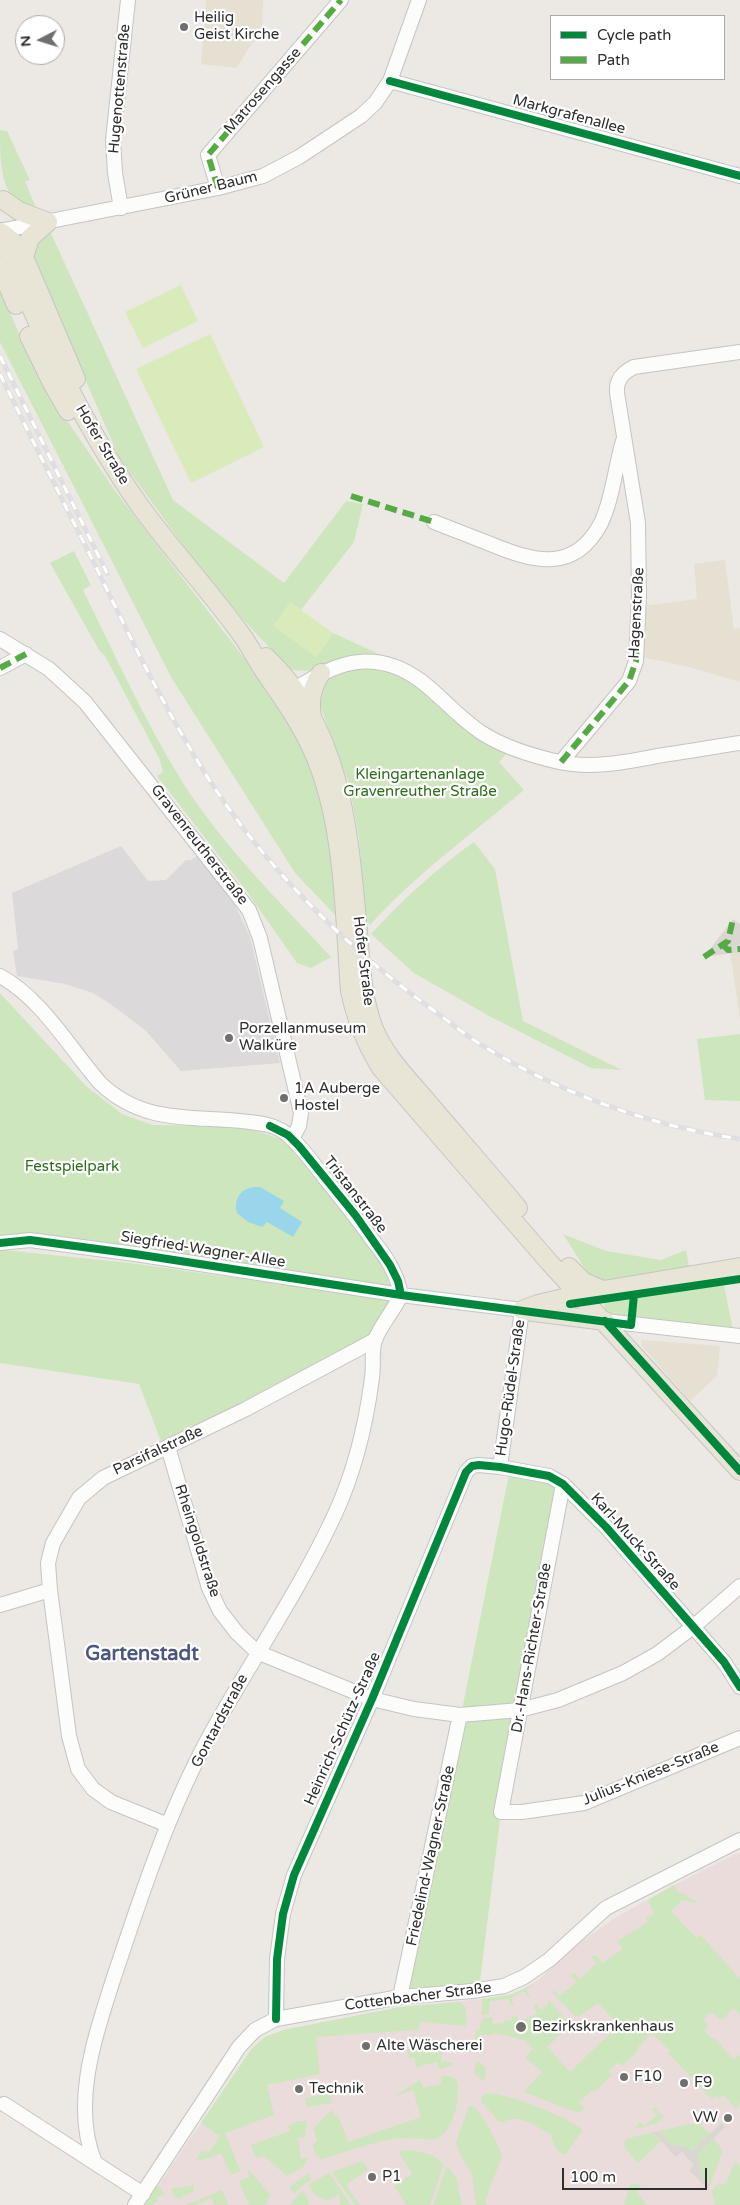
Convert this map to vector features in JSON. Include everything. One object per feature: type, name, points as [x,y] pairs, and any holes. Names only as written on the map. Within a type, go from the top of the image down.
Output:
[{"type":"main road","points":[[24,257],[30,238],[48,222],[19,212],[3,222],[24,257],[55,332],[106,441],[113,467]]},
{"type":"main road","name":"Hofer Straße","points":[[3,222],[50,353],[79,409],[113,467],[169,545],[288,694],[313,720],[326,747],[339,786],[349,836],[364,991],[375,1030],[394,1064],[576,1274],[594,1288],[603,1290]]},
{"type":"main road","points":[[0,268],[52,383],[93,449],[113,467]]},
{"type":"main road","name":"Hofer Straße","points":[[242,635],[273,664],[312,747],[325,783],[336,830],[350,991],[356,1016],[369,1049],[381,1068],[549,1262],[740,1471]]},
{"type":"main road","points":[[273,664],[293,676],[317,675],[311,697],[313,720]]},
{"type":"main road","points":[[530,1307],[550,1289],[552,1282],[549,1262]]},
{"type":"main road","points":[[530,1307],[580,1294],[740,1267]]},
{"type":"main road","points":[[556,1315],[557,1304],[562,1298]]},
{"type":"main road","points":[[530,1307],[556,1315],[605,1322]]},
{"type":"street","name":"Hugenottenstraße","points":[[121,208],[114,173],[113,140],[128,0]]},
{"type":"street","name":"Matrosengasse","points":[[218,188],[208,155],[341,0]]},
{"type":"street","name":"Grüner Baum","points":[[3,222],[48,222],[218,188],[263,176],[299,157],[361,116],[375,103],[390,81],[415,1]]},
{"type":"street","name":"Markgrafenallee","points":[[390,81],[740,176]]},
{"type":"street","name":"Hagenstraße","points":[[561,762],[629,681],[636,661],[639,531],[617,388],[619,378],[626,371],[634,367],[740,352]]},
{"type":"street","name":"Hagenstraße","points":[[434,522],[528,558],[544,560],[567,556],[586,543],[602,521],[624,438]]},
{"type":"street","name":"Gravenreutherstraße","points":[[0,639],[62,679],[85,702],[249,910],[260,938],[301,1113],[299,1126],[292,1138]]},
{"type":"street","points":[[0,668],[26,654]]},
{"type":"street","points":[[288,694],[317,675],[350,662],[368,661],[400,667],[422,682],[458,715],[483,734],[512,749],[561,762],[595,765],[625,762],[740,743]]},
{"type":"street","name":"Tristanstraße","points":[[0,976],[10,981],[33,1002],[100,1083],[128,1104],[165,1116],[270,1126],[292,1138],[356,1216],[390,1265],[398,1281],[400,1296]]},
{"type":"street","name":"Siegfried-Wagner-Allee","points":[[0,1243],[30,1240],[135,1254],[400,1296],[530,1307]]},
{"type":"street","name":"Gontardstraße","points":[[95,2163],[89,2149],[86,2123],[86,2085],[92,2051],[136,1910],[168,1825],[209,1737],[336,1513],[353,1467],[371,1384],[375,1340],[395,1308],[400,1296]]},
{"type":"street","name":"Hugo-Rüdel-Straße","points":[[500,1467],[530,1307]]},
{"type":"street","points":[[605,1322],[740,1336]]},
{"type":"street","name":"Parsifalstraße","points":[[168,1825],[111,1802],[92,1789],[78,1768],[70,1736],[48,1572],[50,1554],[58,1533],[79,1498],[103,1478],[246,1409],[375,1340]]},
{"type":"street","name":"Rheingoldstraße","points":[[168,1447],[209,1588],[220,1611],[237,1633],[257,1652]]},
{"type":"street","name":"Karl-Muck-Straße","points":[[479,1465],[549,1476],[562,1484],[606,1527],[694,1627],[724,1662],[740,1687]]},
{"type":"street","name":"Heinrich-Schütz-Straße","points":[[276,2019],[277,1959],[281,1922],[294,1875],[372,1699],[466,1472],[472,1466],[479,1465]]},
{"type":"street","name":"Dr.-Hans-Richter-Straße","points":[[502,1812],[562,1484]]},
{"type":"street","points":[[257,1652],[372,1699],[414,1709],[460,1714],[520,1710],[558,1700],[623,1673],[657,1654],[694,1627],[740,1586]]},
{"type":"street","points":[[0,1605],[50,1590]]},
{"type":"street","name":"Friedelind-Wagner-Straße","points":[[400,1997],[460,1714]]},
{"type":"street","name":"Julius-Kniese-Straße","points":[[502,1812],[522,1812],[584,1803],[740,1738]]},
{"type":"street","name":"Cottenbacher Straße","points":[[139,2200],[238,2047],[255,2030],[276,2019],[400,1997],[504,1986],[524,1977],[550,1960],[606,1908],[740,1840]]},
{"type":"street","points":[[4,2104],[95,2163],[139,2200]]},
{"type":"shaded area","points":[[206,0],[263,0],[262,29],[236,68],[201,64]]},
{"type":"shaded area","points":[[725,560],[734,629],[740,628],[740,682],[689,667],[642,657],[643,606],[697,599],[694,564]]},
{"type":"shaded area","points":[[121,846],[148,881],[166,880],[186,860],[191,860],[197,856],[235,905],[250,937],[280,1063],[181,1071],[145,1030],[93,993],[65,984],[17,976],[13,951],[18,949],[12,893]]},
{"type":"shaded area","points":[[733,919],[740,924],[740,952],[704,957]]},
{"type":"shaded area","points":[[740,944],[740,1019],[729,945]]},
{"type":"shaded area","points":[[642,1340],[720,1346],[717,1376],[690,1401],[641,1345]]},
{"type":"shaded area","name":"Bezirkskrankenhaus","points":[[740,1852],[740,2205],[145,2205],[252,2048],[265,2038],[283,2030],[401,2007],[482,1999],[516,1993],[538,1980],[582,1941],[615,1918],[674,1885]]},
{"type":"shaded area","points":[[721,2123],[725,2127],[696,2155],[699,2159],[701,2176],[710,2185],[708,2189],[689,2170],[694,2165],[682,2152],[676,2157],[655,2134],[650,2133],[659,2131],[672,2145],[683,2146],[692,2151]]},
{"type":"green space","points":[[0,130],[7,131],[30,180],[25,181],[36,208],[24,206],[15,200],[9,191],[4,180],[2,168]]},
{"type":"green space","points":[[50,231],[173,500],[284,583],[346,501],[363,504],[354,542],[301,610],[290,602],[316,657],[333,633],[381,655],[337,659],[315,671],[290,670],[241,617],[188,552],[119,457],[31,255],[31,247]]},
{"type":"green space","points":[[181,285],[198,321],[143,348],[125,312]]},
{"type":"green space","points":[[0,289],[27,352],[68,422],[116,492],[258,676],[288,719],[314,772],[330,835],[336,916],[295,873],[171,677],[0,342]]},
{"type":"green space","points":[[210,334],[264,447],[191,483],[136,369]]},
{"type":"green space","points":[[74,551],[91,585],[83,590],[143,712],[183,783],[199,807],[234,851],[331,957],[311,968],[297,963],[248,893],[157,776],[163,772],[159,758],[105,656],[99,650],[50,563]]},
{"type":"green space","points":[[290,602],[333,633],[316,657],[273,626]]},
{"type":"green space","name":"Kleingartenanlage Gravenreuther Straße","points":[[366,667],[395,674],[416,685],[467,730],[507,753],[499,762],[524,790],[425,871],[370,925],[365,918],[359,839],[349,784],[319,703],[320,685],[342,672]]},
{"type":"green space","points":[[474,842],[495,869],[523,1021],[622,1070],[591,1068],[491,1017],[414,973],[371,934],[420,885]]},
{"type":"green space","name":"Festspielpark","points":[[0,993],[87,1087],[122,1114],[152,1125],[244,1126],[280,1139],[297,1151],[385,1266],[390,1288],[0,1238]]},
{"type":"green space","points":[[740,1034],[740,1101],[705,1100],[697,1039]]},
{"type":"green space","points":[[563,1234],[606,1251],[661,1260],[686,1250],[690,1271],[611,1285],[589,1275]]},
{"type":"green space","points":[[0,1251],[130,1263],[392,1300],[378,1331],[162,1444],[139,1384],[0,1363]]},
{"type":"green space","points":[[724,1285],[733,1330],[605,1319],[604,1302]]},
{"type":"green space","points":[[510,1469],[562,1484],[501,1812],[479,1989],[400,1997],[461,1715]]},
{"type":"green space","points":[[674,1885],[677,1891],[700,1904],[682,1900],[671,1911],[696,1938],[701,1935],[740,1979],[740,2015],[734,2008],[721,2020],[711,2012],[703,2019],[709,2026],[704,2031],[712,2039],[714,2038],[734,2060],[740,2055],[740,2101],[736,2109],[723,2095],[718,2099],[715,2096],[712,2099],[668,2053],[670,2051],[654,2035],[650,2035],[638,2047],[639,2050],[622,2066],[618,2062],[609,2071],[612,2075],[594,2092],[592,2091],[579,2102],[584,2108],[578,2113],[524,2092],[542,2072],[525,2057],[533,2049],[524,2040],[493,2033],[492,2035],[480,2034],[475,2052],[473,2052],[476,2031],[480,2028],[481,2021],[484,2018],[492,2017],[493,2024],[504,2023],[504,2021],[512,2020],[512,2016],[516,2015],[520,2022],[537,2014],[534,2006],[537,2004],[541,2010],[549,2004],[546,1997],[566,2020],[567,2028],[547,2047],[570,2072],[619,2025],[598,2003],[580,2016],[575,2016],[552,1992],[554,1990],[560,1996],[576,1982],[571,1975],[574,1973],[580,1979],[596,1964],[591,1956],[597,1956],[602,1963],[623,1949],[618,1941],[648,1922],[646,1918],[654,1914],[648,1900]]},
{"type":"green space","points":[[534,1984],[526,1990],[530,1996],[527,1997],[524,1991],[511,1998],[514,2005],[510,2005],[509,1999],[490,2001],[489,2014],[482,2015],[482,1999],[510,1995]]},
{"type":"green space","points":[[458,2002],[464,2006],[467,2015],[466,2026],[420,2022],[418,2032],[416,2030],[316,2037],[320,2074],[267,2085],[274,2115],[225,2133],[240,2171],[231,2175],[221,2153],[195,2161],[202,2150],[208,2153],[220,2136],[201,2123],[252,2048],[265,2037],[283,2030],[401,2007]]},
{"type":"green space","points":[[416,2044],[419,2044],[419,2052],[438,2053],[439,2045],[443,2045],[441,2061],[453,2063],[453,2065],[439,2069],[437,2062],[416,2067],[414,2057],[409,2058],[408,2049],[415,2048]]},
{"type":"green space","points":[[480,2062],[486,2068],[485,2081],[476,2076],[474,2071],[476,2063]]},
{"type":"green space","points":[[445,2075],[456,2079],[458,2093],[453,2118],[446,2132],[441,2136],[433,2139],[403,2138],[383,2141],[321,2159],[316,2155],[313,2145],[317,2140],[313,2129],[332,2110],[334,2116],[338,2115],[348,2142],[421,2117],[413,2090],[394,2096],[420,2080],[423,2088],[441,2084],[441,2076]]},
{"type":"green space","points":[[343,2083],[345,2093],[331,2096],[331,2103],[307,2107],[305,2098],[330,2093],[329,2086]]},
{"type":"green space","points":[[487,2093],[537,2107],[563,2118],[583,2130],[565,2155],[555,2147],[551,2134],[534,2125],[515,2119],[509,2119],[504,2122],[498,2121],[481,2101],[481,2097]]},
{"type":"green space","points":[[469,2106],[474,2106],[483,2118],[502,2156],[485,2201],[487,2205],[476,2205],[472,2175],[459,2152],[456,2142]]},
{"type":"green space","points":[[654,2107],[664,2117],[656,2124],[635,2128],[640,2122],[644,2126],[657,2115],[652,2109]]},
{"type":"green space","points":[[299,2121],[307,2121],[305,2137],[298,2138],[301,2158],[308,2157],[304,2166],[287,2176],[264,2156],[256,2158],[251,2145],[290,2131],[288,2126]]},
{"type":"green space","points":[[695,2123],[700,2124],[710,2134],[692,2151],[679,2145],[672,2145],[659,2131]]},
{"type":"green space","points":[[652,2133],[661,2141],[638,2163],[625,2148],[624,2142],[628,2138]]},
{"type":"green space","points":[[713,2138],[721,2148],[722,2153],[710,2185],[701,2176],[699,2159],[696,2155]]},
{"type":"green space","points":[[411,2150],[432,2155],[444,2164],[430,2205],[407,2205],[394,2186],[412,2174],[398,2151]]},
{"type":"green space","points":[[362,2161],[368,2169],[346,2185],[360,2205],[355,2205],[332,2172]]},
{"type":"green space","points":[[735,2161],[740,2166],[740,2205],[715,2205],[712,2192],[716,2185],[726,2183]]},
{"type":"green space","points":[[447,2166],[456,2177],[462,2205],[433,2205]]},
{"type":"green space","points":[[247,2168],[271,2195],[264,2205],[249,2205],[239,2181],[249,2177]]},
{"type":"green space","points":[[309,2173],[311,2179],[294,2193],[289,2187]]},
{"type":"green space","points":[[329,2173],[351,2205],[340,2205],[339,2194],[328,2201],[315,2195],[308,2185]]},
{"type":"green space","points":[[634,2183],[642,2186],[636,2192],[648,2205],[624,2205],[630,2185]]},
{"type":"green space","points":[[157,2185],[165,2194],[157,2197],[158,2201],[151,2205],[145,2205]]},
{"type":"green space","points":[[194,2185],[193,2192],[182,2196],[182,2199],[175,2198],[171,2189]]},
{"type":"green space","points":[[222,2190],[228,2205],[215,2205],[211,2198],[196,2205],[185,2205]]},
{"type":"green space","points":[[303,2190],[309,2205],[289,2205]]},
{"type":"water","points":[[260,1187],[284,1201],[280,1208],[302,1222],[293,1237],[267,1222],[262,1227],[248,1222],[237,1213],[238,1197],[241,1193],[249,1188]]},
{"type":"railway","points":[[0,356],[107,573]]},
{"type":"railway","points":[[0,374],[135,646],[192,752],[231,812],[283,876],[312,906],[341,935],[404,988],[471,1038],[512,1063],[574,1093],[639,1116],[673,1126],[740,1139]]},
{"type":"marked path","points":[[218,188],[208,155],[341,0]]},
{"type":"marked path","points":[[351,496],[434,522]]},
{"type":"marked path","points":[[561,762],[629,681],[636,661],[639,596]]},
{"type":"marked path","points":[[0,668],[26,654]]},
{"type":"marked path","points":[[704,957],[728,941],[733,919]]},
{"type":"marked path","points":[[722,944],[728,950],[740,949]]},
{"type":"cycle path","points":[[390,81],[740,176]]},
{"type":"cycle path","points":[[270,1126],[288,1135],[299,1146],[356,1216],[390,1265],[398,1281],[401,1295]]},
{"type":"cycle path","points":[[0,1243],[30,1240],[135,1254],[401,1295],[631,1325],[634,1295]]},
{"type":"cycle path","points":[[570,1304],[740,1279]]},
{"type":"cycle path","points":[[605,1321],[740,1471]]},
{"type":"cycle path","points":[[276,2019],[277,1959],[283,1914],[294,1875],[372,1699],[466,1472],[472,1466],[500,1467],[549,1476],[563,1484],[606,1527],[724,1662],[740,1687]]},
{"type":"place","name":"Heilig Geist Kirche","points":[[184,27]]},
{"type":"place","name":"Porzellanmuseum Walküre","points":[[229,1038]]},
{"type":"place","name":"1A Auberge Hostel","points":[[284,1098]]},
{"type":"place","name":"Bezirkskrankenhaus","points":[[521,2027]]},
{"type":"place","name":"Alte Wäscherei","points":[[366,2046]]},
{"type":"place","name":"F10","points":[[624,2077]]},
{"type":"place","name":"F9","points":[[684,2083]]},
{"type":"place","name":"Technik","points":[[299,2089]]},
{"type":"place","name":"VW","points":[[728,2118]]},
{"type":"place","name":"P1","points":[[372,2177]]},
{"type":"district","name":"Gartenstadt","points":[[142,1655]]}]
